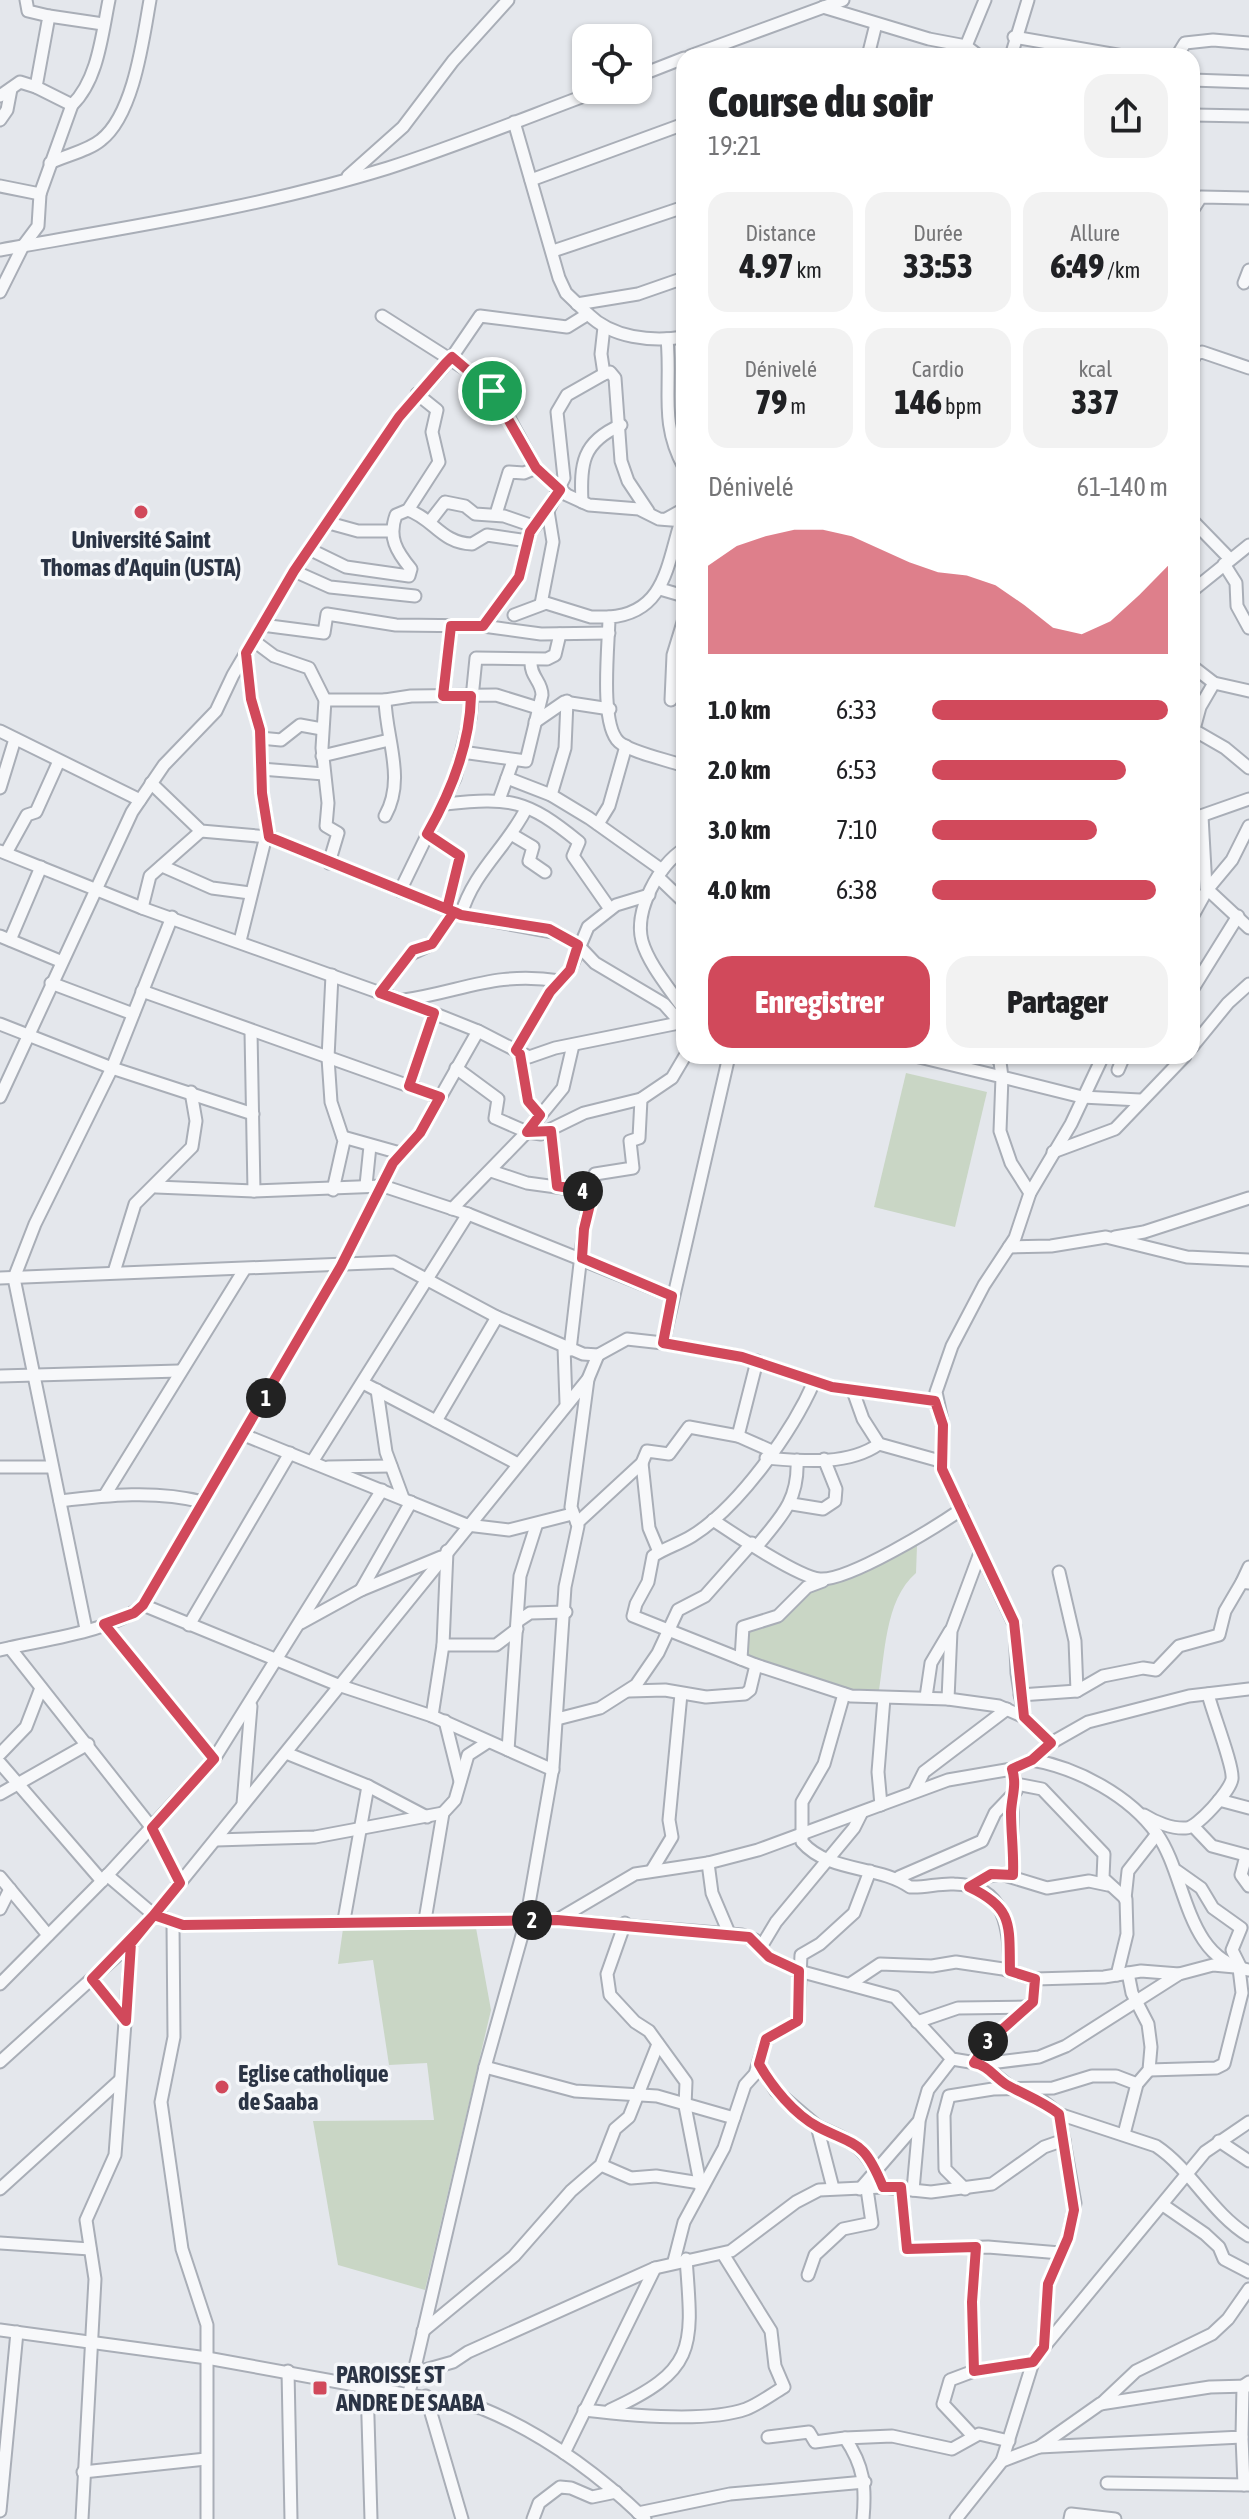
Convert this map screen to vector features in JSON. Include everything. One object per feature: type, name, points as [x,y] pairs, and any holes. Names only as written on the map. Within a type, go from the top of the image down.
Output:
[{"type":"street","points":[[26,0],[28,11],[103,24]]},
{"type":"street","points":[[0,292],[23,246],[38,226],[40,194],[72,105],[80,97],[97,58],[109,0]]},
{"type":"street","points":[[50,163],[95,144],[110,130],[136,71],[150,0]]},
{"type":"street","points":[[344,180],[403,127],[453,61],[508,0]]},
{"type":"street","points":[[712,48],[843,0]]},
{"type":"street","points":[[966,46],[985,0]]},
{"type":"street","points":[[1012,48],[1028,0]]},
{"type":"street","points":[[823,7],[969,48]]},
{"type":"street","points":[[36,87],[49,16]]},
{"type":"street","points":[[870,48],[876,24]]},
{"type":"street","points":[[1014,37],[1077,48]]},
{"type":"street","points":[[1182,48],[1185,43],[1213,40],[1249,43]]},
{"type":"street","points":[[652,71],[676,61]]},
{"type":"street","points":[[1200,80],[1249,82]]},
{"type":"street","points":[[0,96],[21,82],[72,105]]},
{"type":"street","points":[[0,120],[7,110],[11,89]]},
{"type":"street","points":[[0,250],[172,219],[344,180],[572,100]]},
{"type":"street","points":[[1200,115],[1249,116]]},
{"type":"street","points":[[514,122],[559,278],[577,304],[604,327],[632,336],[676,338]]},
{"type":"street","points":[[531,180],[676,127]]},
{"type":"street","points":[[0,186],[40,194]]},
{"type":"street","points":[[1200,194],[1249,198]]},
{"type":"street","points":[[553,251],[676,210]]},
{"type":"street","points":[[1244,283],[1249,270]]},
{"type":"street","points":[[577,304],[638,294],[676,281]]},
{"type":"street","points":[[0,1097],[60,961],[98,889],[123,826],[164,765],[216,711],[294,571],[417,394],[452,357],[480,316],[567,327],[588,314]]},
{"type":"street","points":[[382,316],[452,357],[492,391],[536,468],[560,490],[582,502],[648,511]]},
{"type":"street","points":[[604,327],[601,354],[604,374]]},
{"type":"street","points":[[667,339],[669,384],[666,423],[676,451]]},
{"type":"street","points":[[1200,353],[1249,368]]},
{"type":"street","points":[[483,626],[519,577],[533,526],[548,511],[560,490],[565,474],[557,412],[567,395],[604,374],[614,375],[624,472],[652,517],[676,518]]},
{"type":"street","points":[[309,549],[346,567],[408,578],[411,569],[400,556],[391,531],[396,515],[408,510],[439,462],[432,432],[437,410],[417,394]]},
{"type":"street","points":[[582,502],[580,477],[590,445],[621,425]]},
{"type":"street","points":[[496,514],[509,472],[524,473],[536,468]]},
{"type":"street","points":[[565,474],[580,477]]},
{"type":"street","points":[[431,520],[444,502],[465,506],[475,514],[496,514],[533,526]]},
{"type":"street","points":[[408,510],[431,520],[443,537],[466,544],[487,535],[528,541]]},
{"type":"street","points":[[541,604],[553,542],[548,511]]},
{"type":"street","points":[[329,523],[358,531],[391,531]]},
{"type":"street","points":[[1200,529],[1227,561],[1236,583],[1237,606],[1249,628]]},
{"type":"street","points":[[514,615],[541,604],[596,618],[633,615],[660,589],[676,539]]},
{"type":"street","points":[[1200,584],[1249,545]]},
{"type":"street","points":[[294,571],[330,587],[415,596]]},
{"type":"street","points":[[660,589],[676,594]]},
{"type":"street","points":[[505,596],[522,631]]},
{"type":"street","points":[[564,609],[576,634]]},
{"type":"street","points":[[262,625],[324,633],[327,614],[391,625],[483,626],[560,634],[609,633]]},
{"type":"street","points":[[609,617],[610,709],[616,738],[626,746],[676,763]]},
{"type":"street","points":[[443,696],[451,626]]},
{"type":"street","points":[[400,891],[445,804],[462,752],[477,657],[531,661],[554,656],[560,634]]},
{"type":"street","points":[[254,641],[274,656],[309,668],[325,700],[322,756],[326,826],[338,833],[329,863]]},
{"type":"street","points":[[671,700],[673,655],[676,649]]},
{"type":"street","points":[[240,941],[250,893],[268,836],[260,738],[246,653]]},
{"type":"street","points":[[462,752],[526,761],[542,691],[531,675],[531,661]]},
{"type":"street","points":[[1200,672],[1214,683],[1249,691]]},
{"type":"street","points":[[1200,707],[1214,683]]},
{"type":"street","points":[[325,700],[503,696],[538,708]]},
{"type":"street","points":[[385,700],[389,740],[394,749],[394,791],[385,816]]},
{"type":"street","points":[[535,722],[567,701],[610,709]]},
{"type":"street","points":[[551,795],[565,748],[567,701]]},
{"type":"street","points":[[260,738],[281,740],[300,725],[322,729]]},
{"type":"street","points":[[0,731],[140,800]]},
{"type":"street","points":[[1200,734],[1249,768]]},
{"type":"street","points":[[0,788],[15,739]]},
{"type":"street","points":[[322,756],[389,740]]},
{"type":"street","points":[[598,824],[609,806],[626,746]]},
{"type":"street","points":[[59,761],[36,812],[23,820],[3,852],[142,908],[434,1013],[518,1052],[538,1056],[550,1049],[676,1023]]},
{"type":"street","points":[[499,800],[513,761]]},
{"type":"street","points":[[261,769],[324,774]]},
{"type":"street","points":[[507,778],[551,795],[598,824],[660,874],[676,893]]},
{"type":"street","points":[[151,783],[201,831],[268,836],[454,912],[549,929],[578,945],[595,963],[664,1004],[676,1016]]},
{"type":"street","points":[[1200,816],[1249,799]]},
{"type":"street","points":[[445,804],[509,800],[549,818],[579,842],[573,856],[610,909]]},
{"type":"street","points":[[380,993],[413,950],[432,944],[526,809]]},
{"type":"street","points":[[1249,826],[1232,860],[1201,883],[1249,928]]},
{"type":"street","points":[[142,908],[148,880],[201,831]]},
{"type":"street","points":[[427,834],[460,856],[454,912]]},
{"type":"street","points":[[511,834],[533,847],[529,861],[545,872]]},
{"type":"street","points":[[676,856],[660,874],[649,895],[642,941],[676,997]]},
{"type":"street","points":[[162,866],[212,888],[250,893]]},
{"type":"street","points":[[41,867],[5,938],[60,961]]},
{"type":"street","points":[[540,1115],[528,1101],[518,1052],[560,981],[575,962],[578,945],[588,927],[610,909],[649,895]]},
{"type":"street","points":[[1200,977],[1238,916]]},
{"type":"street","points":[[86,1629],[14,1278],[35,1224],[112,1068],[172,917]]},
{"type":"street","points":[[332,975],[328,1058],[333,1112],[343,1137],[343,1155],[333,1190]]},
{"type":"street","points":[[403,1001],[486,980],[537,977],[560,981]]},
{"type":"street","points":[[51,983],[133,1014]]},
{"type":"street","points":[[1200,1037],[1228,1003],[1249,984]]},
{"type":"street","points":[[142,991],[440,1097]]},
{"type":"street","points":[[409,1086],[434,1013]]},
{"type":"street","points":[[0,1024],[112,1068],[253,1114]]},
{"type":"street","points":[[3,1647],[104,1624],[134,1613],[143,1605],[341,1266],[400,1153],[420,1133],[478,1031]]},
{"type":"street","points":[[251,1032],[254,1191]]},
{"type":"street","points":[[452,1209],[527,1132],[563,1088],[573,1045]]},
{"type":"street","points":[[456,1068],[498,1099],[494,1118],[527,1132],[551,1131],[584,1113],[641,1099],[672,1078],[680,1064]]},
{"type":"street","points":[[663,1343],[727,1064]]},
{"type":"street","points":[[948,1064],[1082,1097],[1140,1100]]},
{"type":"street","points":[[1000,1064],[1000,1131],[1011,1163],[1030,1193]]},
{"type":"street","points":[[1024,1717],[1014,1622],[940,1461],[943,1425],[935,1401],[939,1377],[952,1346],[975,1300],[1009,1248],[1030,1193],[1071,1124],[1096,1064]]},
{"type":"street","points":[[1118,1070],[1121,1064]]},
{"type":"street","points":[[1053,1152],[1115,1129],[1177,1064]]},
{"type":"street","points":[[114,1272],[135,1204],[156,1187],[192,1147],[196,1121],[191,1092]]},
{"type":"street","points":[[566,1403],[567,1348],[584,1229],[596,1172],[633,1168],[630,1141],[639,1139],[641,1099]]},
{"type":"street","points":[[551,1131],[557,1186]]},
{"type":"street","points":[[343,1137],[400,1153]]},
{"type":"street","points":[[366,1185],[370,1146]]},
{"type":"street","points":[[491,1171],[527,1183],[593,1192]]},
{"type":"street","points":[[156,1187],[254,1191],[383,1186],[468,1214],[672,1296]]},
{"type":"street","points":[[1009,1248],[1019,1244],[1051,1246],[1144,1232],[1247,1197]]},
{"type":"street","points":[[312,1462],[468,1214]]},
{"type":"street","points":[[1106,1237],[1187,1257],[1249,1260]]},
{"type":"street","points":[[0,1278],[394,1262],[497,1317],[567,1348],[598,1355]]},
{"type":"street","points":[[105,1495],[244,1270]]},
{"type":"street","points":[[436,1421],[497,1317]]},
{"type":"street","points":[[409,2393],[485,2067],[526,1921],[553,1770],[566,1612],[565,1587],[588,1379],[598,1355],[623,1339],[663,1343],[757,1361],[814,1382],[853,1391],[935,1401]]},
{"type":"street","points":[[738,1436],[757,1361]]},
{"type":"street","points":[[0,1376],[179,1371]]},
{"type":"street","points":[[0,2062],[131,1943],[588,1379]]},
{"type":"street","points":[[814,1382],[803,1406],[769,1454],[713,1520],[693,1536],[659,1552],[651,1560],[648,1582],[633,1613],[639,1619],[668,1632],[844,1694],[948,1699],[1007,1709],[1024,1717],[1051,1743]]},
{"type":"street","points":[[363,1383],[518,1464]]},
{"type":"street","points":[[377,1390],[391,1466],[407,1500]]},
{"type":"street","points":[[853,1391],[863,1419],[879,1444],[940,1461]]},
{"type":"street","points":[[244,1435],[467,1525],[498,1530],[574,1518],[642,1463],[647,1451],[669,1454],[691,1426],[738,1436],[769,1454],[797,1460],[862,1453],[879,1444]]},
{"type":"street","points":[[189,1625],[290,1453]]},
{"type":"street","points":[[792,1504],[823,1509],[835,1501],[836,1489],[824,1459]]},
{"type":"street","points":[[557,1719],[596,1710],[628,1691],[652,1663],[678,1610],[710,1592],[792,1504],[798,1480],[797,1460]]},
{"type":"street","points":[[642,1463],[649,1528],[659,1552]]},
{"type":"street","points":[[325,1467],[391,1466]]},
{"type":"street","points":[[0,1467],[51,1467]]},
{"type":"street","points":[[0,1984],[152,1828],[214,1759],[382,1490]]},
{"type":"street","points":[[60,1501],[105,1495],[175,1495],[203,1502]]},
{"type":"street","points":[[361,1590],[407,1500]]},
{"type":"street","points":[[741,1659],[743,1627],[778,1616],[807,1587],[925,1533],[962,1509]]},
{"type":"street","points":[[713,1520],[810,1577],[830,1579]]},
{"type":"street","points":[[508,1750],[520,1576],[536,1526]]},
{"type":"street","points":[[926,1697],[931,1663],[951,1631],[980,1553]]},
{"type":"street","points":[[301,1624],[361,1590],[444,1554]]},
{"type":"street","points":[[432,1716],[443,1645],[444,1554]]},
{"type":"street","points":[[1020,1695],[1077,1691],[1103,1676],[1143,1668],[1156,1670],[1179,1646],[1217,1636],[1228,1605],[1245,1583],[1249,1567]]},
{"type":"street","points":[[1059,1572],[1075,1641],[1077,1691]]},
{"type":"street","points":[[143,1605],[338,1685],[445,1721],[553,1770]]},
{"type":"street","points":[[443,1645],[496,1645],[530,1613],[566,1612]]},
{"type":"street","points":[[104,1624],[214,1759]]},
{"type":"street","points":[[948,1699],[951,1631]]},
{"type":"street","points":[[3,1647],[88,1744],[152,1828],[180,1883]]},
{"type":"street","points":[[628,1691],[706,1697],[745,1694],[750,1690],[756,1665]]},
{"type":"street","points":[[0,1754],[26,1727],[41,1688]]},
{"type":"street","points":[[557,1920],[630,1877],[652,1870],[708,1863],[861,1814],[915,1790],[948,1780],[1012,1769],[1032,1760],[1051,1743],[1088,1722],[1208,1694],[1249,1689]]},
{"type":"street","points":[[652,1870],[672,1837],[669,1820],[681,1694]]},
{"type":"street","points":[[844,1694],[824,1764],[802,1802],[799,1835],[805,1846],[828,1859],[899,1877],[914,1887],[958,1884],[993,1898],[1003,1909],[1010,1971]]},
{"type":"street","points":[[1193,1826],[1219,1800],[1232,1779],[1231,1766],[1208,1694]]},
{"type":"street","points":[[881,1805],[878,1772],[884,1698]]},
{"type":"street","points":[[243,1805],[251,1704]]},
{"type":"street","points":[[915,1790],[924,1772],[1007,1709]]},
{"type":"street","points":[[445,1721],[460,1781]]},
{"type":"street","points":[[425,1920],[443,1813],[455,1800],[471,1750],[488,1742]]},
{"type":"street","points":[[0,1794],[88,1744]]},
{"type":"street","points":[[286,1753],[368,1786],[427,1817]]},
{"type":"street","points":[[1032,1760],[1075,1773],[1139,1812],[1168,1825],[1193,1826],[1212,1846],[1248,1856],[1241,1875],[1249,1886]]},
{"type":"street","points":[[0,1763],[104,1878],[154,1915],[173,1924],[557,1920],[729,1933],[749,1937],[769,1957],[799,1971],[895,1997],[952,2059],[978,2064],[1039,2057],[1066,2046],[1179,1974]]},
{"type":"street","points":[[1012,1769],[1016,1784],[1012,1798],[1013,1875]]},
{"type":"street","points":[[1016,1784],[1042,1789],[1097,1842],[1104,1854],[1102,1873],[1108,1885],[1126,1899]]},
{"type":"street","points":[[344,1920],[368,1786]]},
{"type":"street","points":[[899,1877],[982,1841],[995,1813],[1012,1798]]},
{"type":"street","points":[[1219,1800],[1249,1808]]},
{"type":"street","points":[[1139,1812],[1157,1834],[1177,1871],[1187,1913],[1219,1957],[1243,1967]]},
{"type":"street","points":[[216,1840],[315,1837],[443,1813]]},
{"type":"street","points":[[761,1947],[776,1922],[854,1828],[861,1814]]},
{"type":"street","points":[[1124,2134],[1137,2084],[1149,2070],[1148,2024],[1122,1974],[1127,1934],[1128,1871],[1157,1834]]},
{"type":"street","points":[[708,1863],[712,1893],[729,1933]]},
{"type":"street","points":[[605,2412],[651,2391],[665,2380],[685,2349],[691,2325],[680,2260],[684,2222],[724,2148],[745,2085],[759,2064],[767,2036],[798,2021],[799,1971],[803,1953],[820,1944],[858,1908],[870,1871]]},
{"type":"street","points":[[1149,2070],[1216,2068],[1224,2064],[1242,1993],[1243,1967],[1232,1950],[1245,1925],[1213,1908],[1201,1888],[1177,1871]]},
{"type":"street","points":[[969,1887],[991,1874],[1013,1875],[1047,1888],[1089,1881],[1108,1885]]},
{"type":"street","points":[[0,1877],[48,1935]]},
{"type":"street","points":[[0,1909],[10,1889]]},
{"type":"street","points":[[625,1923],[607,1974],[610,1995],[635,2022],[649,2031],[686,2082],[685,2106],[701,2186]]},
{"type":"street","points":[[173,1924],[174,2045],[161,2102],[182,2249],[207,2325],[207,2519]]},
{"type":"street","points":[[82,2519],[95,2270],[86,2220],[90,2206],[113,2166],[131,1943]]},
{"type":"street","points":[[850,1984],[880,1964],[932,1966],[964,1962],[1035,1979],[1179,1974],[1213,1965],[1243,1967]]},
{"type":"street","points":[[92,1979],[126,2021]]},
{"type":"street","points":[[978,2064],[988,2042],[1034,1999],[1035,1979]]},
{"type":"street","points":[[917,2022],[958,2008],[1028,2007]]},
{"type":"street","points":[[423,2331],[514,2256],[571,2191],[601,2165],[614,2132],[627,2120],[658,2044]]},
{"type":"street","points":[[952,2059],[928,2090],[919,2121],[907,2188],[907,2249],[976,2247],[1060,2253]]},
{"type":"street","points":[[759,2064],[776,2091],[817,2126],[860,2146],[876,2167],[883,2187]]},
{"type":"street","points":[[978,2064],[1019,2090],[1040,2099],[1059,2114],[1156,2146],[1229,2222],[1249,2236]]},
{"type":"street","points":[[485,2067],[575,2091],[657,2096],[734,2118]]},
{"type":"street","points":[[965,2189],[945,2169],[948,2098],[986,2089],[1053,2088],[1092,2076],[1116,2076],[1137,2084]]},
{"type":"street","points":[[0,2189],[120,2080]]},
{"type":"street","points":[[1044,2347],[1048,2284],[1068,2238],[1075,2203],[1059,2114]]},
{"type":"street","points":[[808,2275],[815,2255],[843,2229],[872,2223],[864,2189],[876,2167],[919,2121]]},
{"type":"street","points":[[956,2519],[1002,2461],[1033,2362],[1044,2347],[1187,2176],[1219,2141],[1249,2122]]},
{"type":"street","points":[[817,2126],[833,2188]]},
{"type":"street","points":[[414,2373],[456,2361],[468,2352],[655,2268],[680,2260],[723,2254],[749,2240],[796,2202],[819,2190],[883,2187],[965,2189],[998,2182],[1044,2147],[1064,2140]]},
{"type":"street","points":[[1219,2141],[1249,2161]]},
{"type":"street","points":[[601,2165],[626,2177],[656,2176],[701,2186]]},
{"type":"street","points":[[1163,2205],[1205,2234],[1219,2247],[1224,2259],[1249,2272]]},
{"type":"street","points":[[0,2243],[90,2249]]},
{"type":"street","points":[[974,2371],[972,2302],[976,2247]]},
{"type":"street","points":[[584,2410],[688,2415],[734,2411],[748,2408],[784,2387],[775,2366],[771,2331],[723,2254]]},
{"type":"street","points":[[564,2453],[655,2268]]},
{"type":"street","points":[[1002,2461],[1039,2447],[1100,2404],[1136,2371],[1212,2334],[1228,2319],[1249,2289]]},
{"type":"street","points":[[0,2330],[92,2340],[288,2371],[481,2408],[509,2420],[564,2453],[642,2516],[730,2494],[865,2482]]},
{"type":"street","points":[[0,2511],[6,2384],[17,2332]]},
{"type":"street","points":[[1009,2441],[973,2436],[943,2402],[950,2380],[974,2371],[1033,2362]]},
{"type":"street","points":[[288,2371],[291,2519]]},
{"type":"street","points":[[1100,2404],[1247,2384],[1242,2437],[1246,2485],[1107,2483]]},
{"type":"street","points":[[367,2385],[370,2519]]},
{"type":"street","points":[[426,2396],[462,2519]]},
{"type":"street","points":[[768,2437],[809,2432],[815,2442],[892,2436],[953,2449],[973,2436]]},
{"type":"street","points":[[1039,2447],[1242,2437]]},
{"type":"street","points":[[845,2438],[859,2459],[865,2482],[863,2519]]},
{"type":"street","points":[[83,2472],[206,2459]]},
{"type":"street","points":[[533,2519],[539,2503],[560,2487],[592,2497],[616,2492]]},
{"type":"street","points":[[1070,2519],[1071,2514],[1115,2519]]},
{"type":"green space","points":[[906,1073],[987,1092],[955,1227],[874,1207]]},
{"type":"green space","points":[[917,1546],[916,1573],[905,1584],[892,1614],[878,1697],[850,1697],[744,1659],[744,1622],[785,1612],[804,1591],[896,1550]]},
{"type":"green space","points":[[476,1928],[491,2010],[425,2290],[338,2265],[313,2121],[434,2120],[427,2063],[389,2065],[373,1960],[338,1964],[343,1929]]},
{"type":"place","name":"Université Saint Thomas d’Aquin (USTA)","points":[[141,512]]},
{"type":"place","name":"Eglise catholique de Saaba","points":[[222,2087]]},
{"type":"place","name":"PAROISSE ST ANDRE DE SAABA","points":[[320,2388]]},
{"type":"route","points":[[492,391],[452,357],[445,364],[399,417],[294,571],[246,653],[251,699],[260,730],[262,793],[269,837],[312,856],[400,891],[447,909],[450,910],[461,915],[549,929],[578,945],[575,962],[550,992],[516,1050],[520,1054],[528,1101],[540,1115],[527,1132],[541,1134],[551,1131],[557,1186],[593,1192],[582,1241],[582,1258],[672,1296],[663,1343],[742,1357],[832,1387],[935,1401],[939,1407],[943,1425],[942,1469],[1014,1622],[1024,1717],[1051,1743],[1032,1760],[1012,1769],[1016,1784],[1011,1807],[1015,1849],[1013,1875],[991,1874],[969,1887],[993,1898],[1003,1909],[1010,1971],[1035,1979],[1033,2002],[985,2045],[974,2063],[982,2064],[1001,2081],[1040,2099],[1059,2114],[1075,2203],[1068,2238],[1048,2284],[1044,2347],[1033,2362],[974,2371],[972,2302],[976,2247],[907,2249],[901,2187],[883,2187],[876,2167],[860,2146],[817,2126],[776,2091],[759,2064],[767,2036],[798,2021],[799,1971],[769,1957],[749,1937],[625,1923],[557,1920],[344,1920],[183,1925],[154,1915],[131,1943],[92,1979],[126,2021],[131,1943],[180,1883],[152,1828],[214,1759],[104,1624],[124,1618],[143,1605],[341,1266],[393,1163],[420,1133],[440,1097],[409,1086],[434,1013],[380,993],[413,950],[432,944],[454,912],[447,909],[459,873],[460,856],[427,834],[445,804],[455,778],[470,715],[471,696],[443,696],[444,663],[451,626],[483,626],[519,577],[530,532],[548,511],[560,490],[536,468],[492,391]]}]
